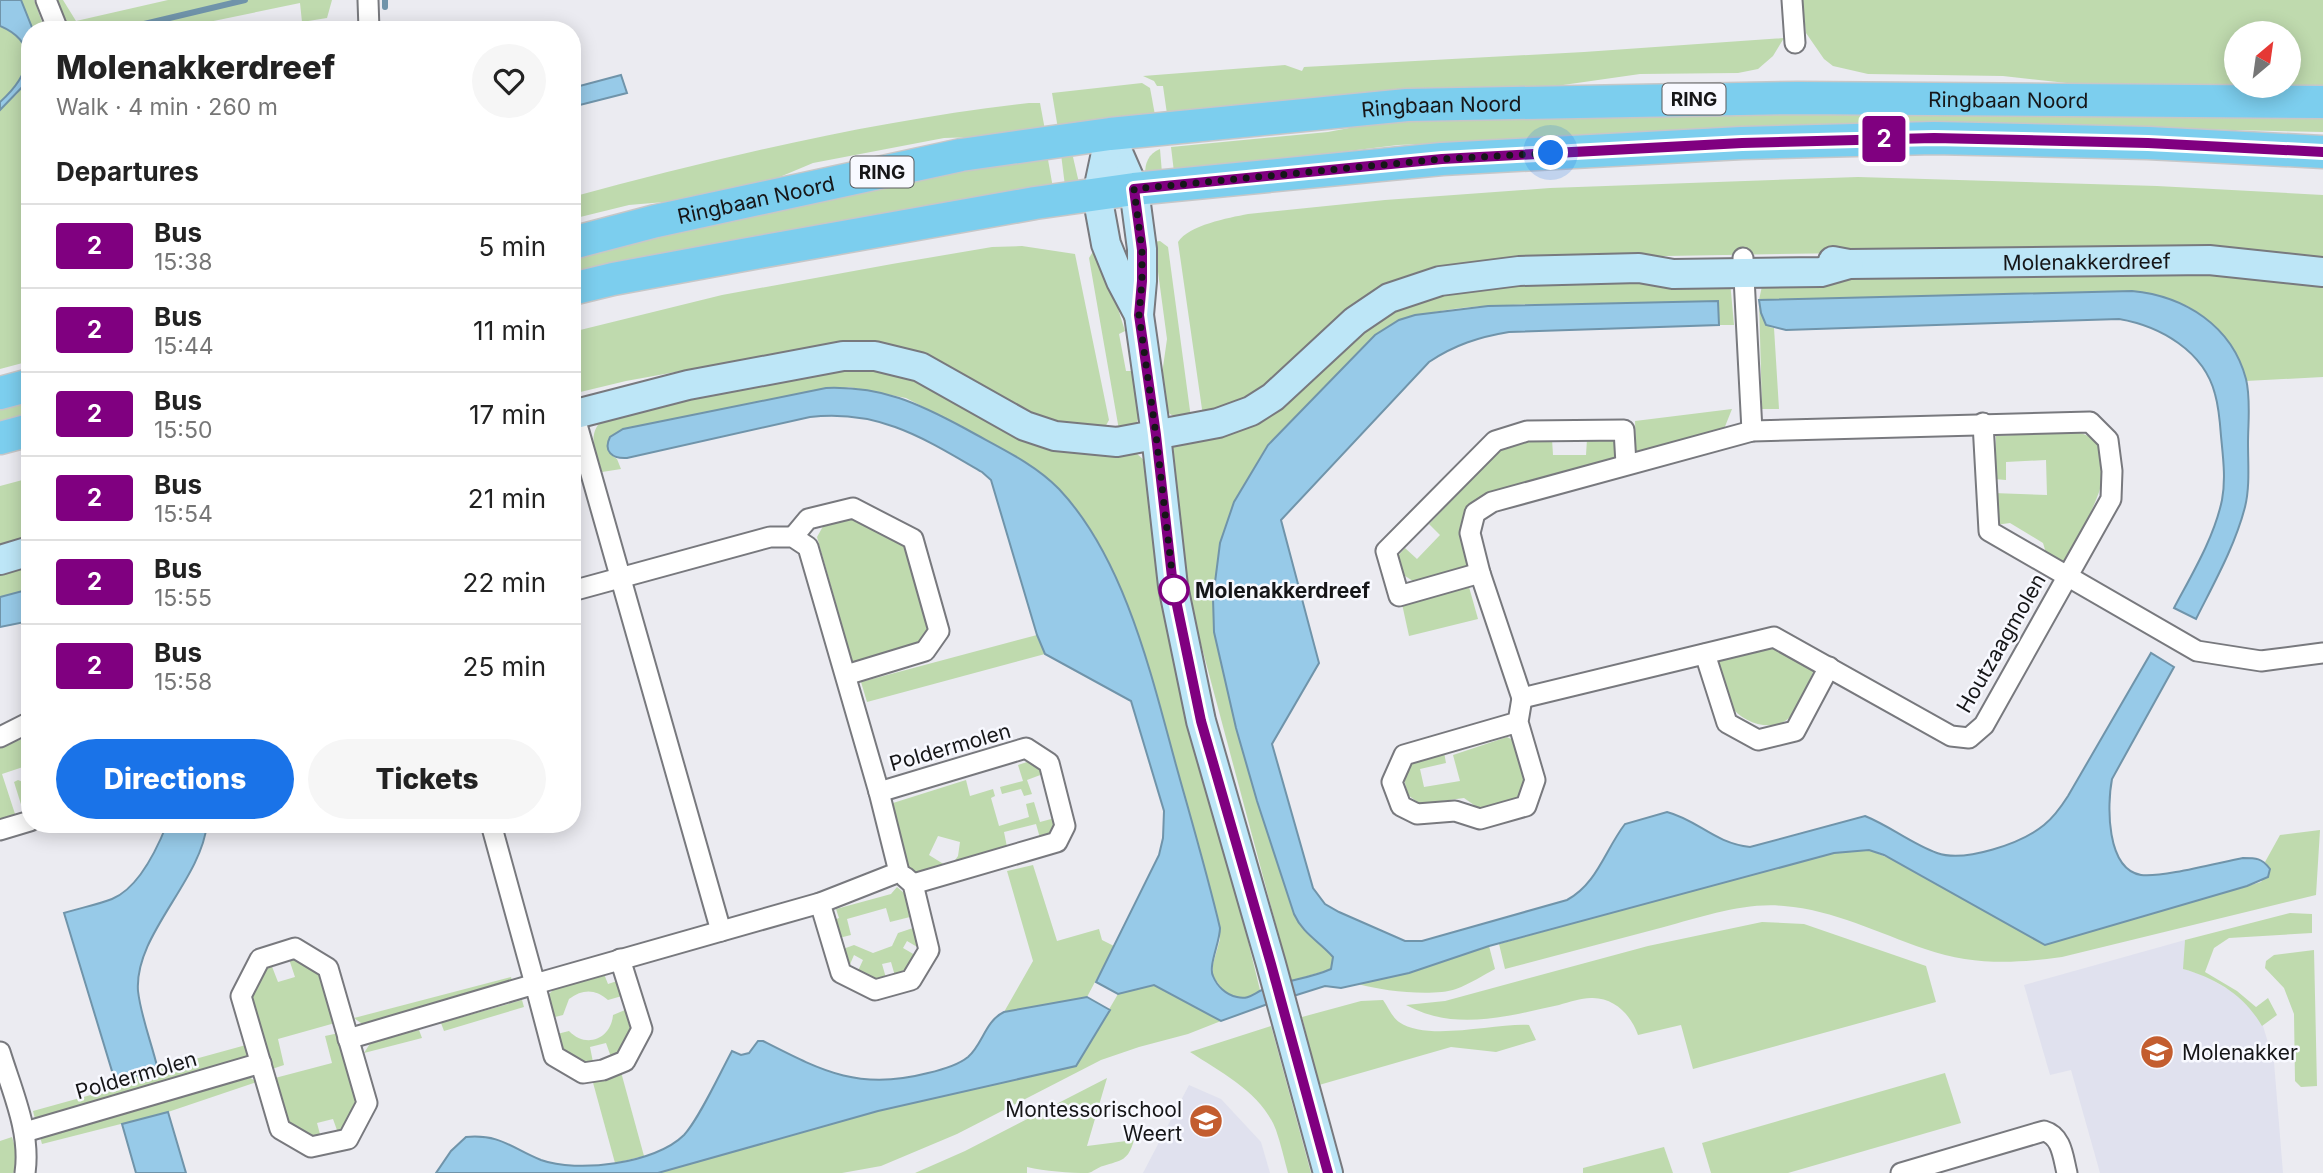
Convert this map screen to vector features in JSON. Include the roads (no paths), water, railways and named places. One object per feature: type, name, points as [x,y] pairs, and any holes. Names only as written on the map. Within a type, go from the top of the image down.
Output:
[{"type":"main road","name":"Ringbaan Noord","points":[[581,241],[669,218],[961,155],[1110,134],[1407,104],[1798,98],[2323,102]]},
{"type":"main road","name":"Ringbaan Noord","points":[[581,287],[1035,203],[1134,189],[1442,159],[1742,143],[1934,138],[2148,143],[2323,152]]},
{"type":"main road","points":[[0,393],[21,387]]},
{"type":"main road","points":[[0,439],[21,433]]},
{"type":"street","points":[[46,0],[54,21]]},
{"type":"street","points":[[368,0],[369,21]]},
{"type":"street","points":[[1792,0],[1795,43]]},
{"type":"street","points":[[1110,134],[1134,189],[1142,250],[1139,315],[1173,586],[1201,721],[1328,1173]]},
{"type":"street","points":[[1110,134],[1097,195],[1106,244],[1139,315]]},
{"type":"street","name":"Molenakkerdreef","points":[[581,407],[647,384],[688,385],[843,356],[875,356],[920,367],[1025,426],[1055,436],[1117,442],[1218,423],[1251,411],[1273,397],[1355,321],[1390,298],[1440,281],[1519,271],[1639,268],[1670,260],[1744,266],[1817,258],[1849,264],[2209,260],[2323,272]]},
{"type":"street","points":[[1744,266],[1752,431]]},
{"type":"street","name":"Houtzaagmolen","points":[[1518,722],[1404,755],[1392,782],[1401,806],[1417,814],[1455,811],[1480,819],[1525,806],[1535,780],[1518,722],[1522,698],[1480,573],[1470,533],[1475,513],[1492,502],[1752,431],[2090,422],[2108,440],[2112,471],[2111,499],[1984,725],[1969,738],[1951,736],[1774,637],[1522,698]]},
{"type":"street","name":"Houtzaagmolen","points":[[1983,423],[1989,531],[2197,652],[2261,661],[2323,653]]},
{"type":"street","points":[[1480,573],[1399,596],[1386,551],[1495,441],[1527,431],[1624,430],[1626,464]]},
{"type":"street","points":[[581,439],[720,930]]},
{"type":"street","points":[[581,589],[771,537],[793,537],[808,519],[853,508],[913,539],[939,631],[925,651],[846,675]]},
{"type":"street","name":"Poldermolen","points":[[793,537],[808,547],[879,792],[929,950],[911,980],[875,990],[841,973],[820,903]]},
{"type":"street","points":[[0,560],[21,554]]},
{"type":"street","points":[[1705,654],[1727,723],[1758,740],[1795,731],[1829,667]]},
{"type":"street","points":[[0,737],[21,726]]},
{"type":"street","name":"Poldermolen","points":[[348,1039],[906,878],[1057,842],[1065,825],[1049,763],[1026,748],[879,792]]},
{"type":"street","points":[[0,830],[21,824]]},
{"type":"street","points":[[493,833],[554,1056],[583,1073],[603,1070],[625,1061],[642,1029],[620,959]]},
{"type":"street","points":[[295,948],[328,968],[348,1039],[368,1103],[348,1139],[312,1147],[280,1129],[241,996],[260,959],[295,948]]},
{"type":"street","points":[[0,1052],[25,1132],[25,1173]]},
{"type":"street","name":"Poldermolen","points":[[25,1132],[261,1063]]},
{"type":"street","points":[[1901,1173],[2045,1131],[2054,1133],[2067,1173]]},
{"type":"water","points":[[0,0],[21,0],[29,21],[21,21],[21,41],[0,26]]},
{"type":"water","points":[[621,75],[627,93],[581,105],[581,86]]},
{"type":"water","points":[[21,76],[21,88],[0,110],[0,102]]},
{"type":"water","points":[[2132,291],[2170,299],[2204,317],[2230,344],[2239,360],[2248,387],[2248,492],[2245,507],[2230,550],[2196,619],[2174,608],[2214,528],[2222,500],[2223,460],[2215,394],[2201,365],[2178,343],[2150,328],[2119,319],[1786,330],[1766,325],[1759,300]]},
{"type":"water","points":[[1718,301],[1719,325],[1509,332],[1457,346],[1429,362],[1281,520],[1319,663],[1272,744],[1313,888],[1325,904],[1405,941],[1422,941],[1567,900],[1593,876],[1625,824],[1667,812],[1726,841],[1750,847],[1865,816],[1937,853],[1962,855],[1993,850],[2034,832],[2057,812],[2151,653],[2174,667],[2112,779],[2110,819],[2115,849],[2121,861],[2129,870],[2150,875],[2252,858],[2267,865],[2270,869],[2268,877],[2247,886],[2045,945],[1884,855],[1869,850],[1834,853],[1489,946],[1409,973],[1341,988],[1325,986],[1221,1021],[1154,985],[1118,994],[1096,982],[1159,855],[1164,811],[1131,701],[1045,654],[991,480],[941,448],[901,429],[880,422],[835,416],[810,417],[627,458],[613,455],[608,450],[610,437],[623,429],[826,388],[846,388],[882,393],[932,411],[1015,456],[1049,480],[1082,517],[1102,549],[1133,619],[1220,928],[1212,966],[1213,976],[1219,987],[1226,992],[1244,998],[1270,987],[1331,969],[1333,957],[1307,932],[1294,914],[1236,728],[1214,632],[1213,598],[1220,543],[1234,502],[1268,445],[1375,335],[1399,320],[1415,315],[1488,306]]},
{"type":"water","points":[[21,591],[21,623],[0,627],[0,597]]},
{"type":"water","points":[[163,833],[205,833],[193,866],[146,949],[140,970],[139,1001],[158,1070],[115,1081],[64,913],[122,894],[139,877]]},
{"type":"water","points":[[1087,997],[1110,1010],[1076,1066],[878,1111],[658,1173],[436,1173],[451,1151],[466,1137],[497,1140],[541,1160],[574,1166],[615,1163],[654,1153],[671,1145],[690,1128],[732,1051],[741,1055],[749,1053],[758,1041],[842,1075],[881,1080],[904,1078],[943,1069],[964,1060],[973,1052],[992,1021],[1004,1012]]},
{"type":"water","points":[[168,1112],[186,1173],[136,1173],[122,1124]]},
{"type":"waterway","points":[[157,21],[245,0]]},
{"type":"waterway","points":[[385,0],[385,7]]},
{"type":"place","name":"Molenakkerdreef","points":[[1174,590]]},
{"type":"place","name":"Molenakker","points":[[2157,1052]]},
{"type":"place","name":"Montessorischool Weert","points":[[1206,1121]]}]
